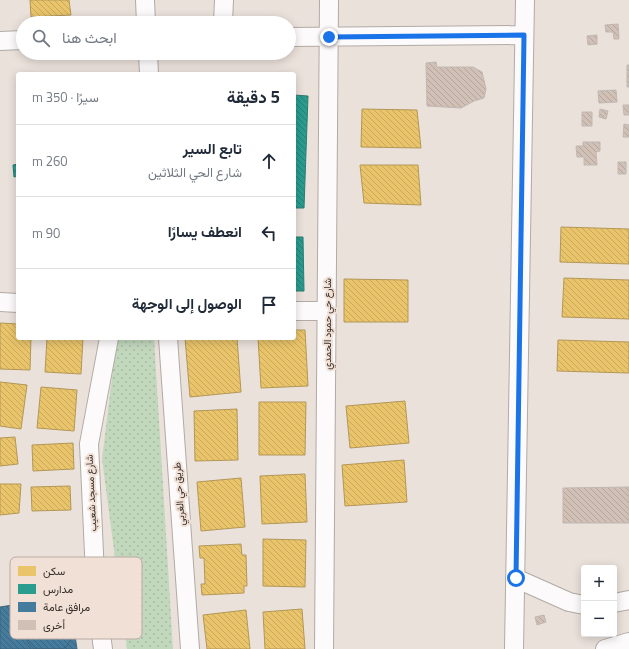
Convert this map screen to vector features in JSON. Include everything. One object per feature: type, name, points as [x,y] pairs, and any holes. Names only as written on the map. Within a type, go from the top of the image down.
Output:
[{"type":"street","points":[[145,0],[146,16]]},
{"type":"street","points":[[223,16],[224,0]]},
{"type":"street","name":"شارع حي حمود الحمدي","points":[[324,649],[329,0]]},
{"type":"street","points":[[514,649],[525,0]]},
{"type":"street","points":[[296,38],[524,35]]},
{"type":"street","points":[[0,41],[16,40]]},
{"type":"street","points":[[148,60],[149,72]]},
{"type":"street","points":[[0,302],[16,302]]},
{"type":"street","points":[[296,311],[327,311]]},
{"type":"street","name":"شارع مسجد شعيب","points":[[94,557],[89,444],[109,340]]},
{"type":"street","name":"طريق حي الغربي","points":[[168,340],[190,649]]},
{"type":"street","points":[[516,578],[569,602],[581,604]]},
{"type":"street","points":[[617,602],[629,600]]},
{"type":"street","name":"شارع مسجد شعيب","points":[[102,639],[103,649]]},
{"type":"street","points":[[605,649],[629,642]]},
{"type":"green space","points":[[117,340],[154,340],[173,649],[127,649],[126,639],[142,639],[142,557],[115,557],[102,459]]},
{"type":"building: سكن","points":[[30,0],[69,0],[71,15],[31,16]]},
{"type":"building: سكن","points":[[362,109],[417,110],[421,148],[361,147]]},
{"type":"building: سكن","points":[[360,165],[418,165],[421,205],[364,203]]},
{"type":"building: سكن","points":[[561,227],[629,229],[629,264],[560,262]]},
{"type":"building: سكن","points":[[564,278],[629,280],[629,319],[562,317]]},
{"type":"building: سكن","points":[[344,279],[408,280],[408,322],[344,322]]},
{"type":"building: سكن","points":[[0,323],[16,324],[16,340],[31,340],[30,370],[0,369]]},
{"type":"building: سكن","points":[[296,330],[305,330],[308,386],[261,388],[258,340],[296,340]]},
{"type":"building: سكن","points":[[47,340],[83,340],[81,374],[45,372]]},
{"type":"building: سكن","points":[[185,340],[237,340],[241,392],[190,397]]},
{"type":"building: سكن","points":[[558,340],[629,342],[629,373],[557,371]]},
{"type":"building: سكن","points":[[0,382],[27,385],[21,429],[0,426]]},
{"type":"building: سكن","points":[[41,387],[77,390],[74,431],[37,428]]},
{"type":"building: سكن","points":[[405,401],[409,443],[350,448],[346,406]]},
{"type":"building: سكن","points":[[259,402],[306,402],[305,455],[259,455]]},
{"type":"building: سكن","points":[[237,409],[238,460],[195,461],[194,411]]},
{"type":"building: سكن","points":[[15,437],[18,464],[0,466],[0,438]]},
{"type":"building: سكن","points":[[73,443],[74,469],[33,471],[32,445]]},
{"type":"building: سكن","points":[[404,460],[407,502],[345,506],[342,465]]},
{"type":"building: سكن","points":[[305,474],[307,522],[262,524],[260,476]]},
{"type":"building: سكن","points":[[241,478],[245,527],[201,531],[197,482]]},
{"type":"building: سكن","points":[[0,484],[21,484],[19,513],[0,515]]},
{"type":"building: سكن","points":[[70,486],[71,510],[32,511],[31,487]]},
{"type":"building: سكن","points":[[263,539],[306,540],[305,587],[263,586]]},
{"type":"building: سكن","points":[[241,544],[242,555],[246,555],[247,586],[244,586],[244,593],[202,595],[201,584],[205,584],[204,558],[200,558],[199,546]]},
{"type":"building: سكن","points":[[302,609],[305,649],[265,649],[263,612]]},
{"type":"building: سكن","points":[[246,610],[250,649],[207,649],[203,615]]},
{"type":"building: مدارس","points":[[296,95],[308,96],[304,208],[296,208]]},
{"type":"building: مدارس","points":[[16,164],[16,176],[14,177],[13,165]]},
{"type":"building: مدارس","points":[[296,237],[303,237],[304,291],[296,291]]},
{"type":"building: مرافق عامة","points":[[10,605],[10,639],[75,639],[77,649],[0,649],[0,607]]},
{"type":"building: مرافق عامة","points":[[26,639],[70,639],[67,646],[62,649],[34,649]]},
{"type":"building: أخرى","points":[[618,24],[619,39],[614,39],[613,32],[606,32],[605,25]]},
{"type":"building: أخرى","points":[[597,35],[597,44],[588,45],[587,36]]},
{"type":"building: أخرى","points":[[436,62],[437,67],[473,67],[482,72],[486,89],[484,98],[474,101],[461,108],[427,106],[426,63]]},
{"type":"building: أخرى","points":[[627,65],[629,65],[629,87],[627,87]]},
{"type":"building: أخرى","points":[[616,90],[617,102],[599,103],[598,91]]},
{"type":"building: أخرى","points":[[623,105],[629,105],[629,115],[624,115]]},
{"type":"building: أخرى","points":[[600,109],[608,111],[606,119],[599,117]]},
{"type":"building: أخرى","points":[[582,112],[592,112],[592,126],[582,126]]},
{"type":"building: أخرى","points":[[624,124],[629,125],[629,137],[623,137]]},
{"type":"building: أخرى","points":[[583,142],[600,142],[600,151],[596,152],[597,165],[584,165],[584,157],[577,157],[576,146],[583,146]]},
{"type":"building: أخرى","points":[[618,162],[626,162],[626,174],[618,174]]},
{"type":"building: أخرى","points":[[629,487],[629,523],[563,523],[563,488]]},
{"type":"building: أخرى","points":[[544,615],[546,622],[537,625],[535,617]]},
{"type":"route","points":[[329,37],[524,35],[516,578]]}]
